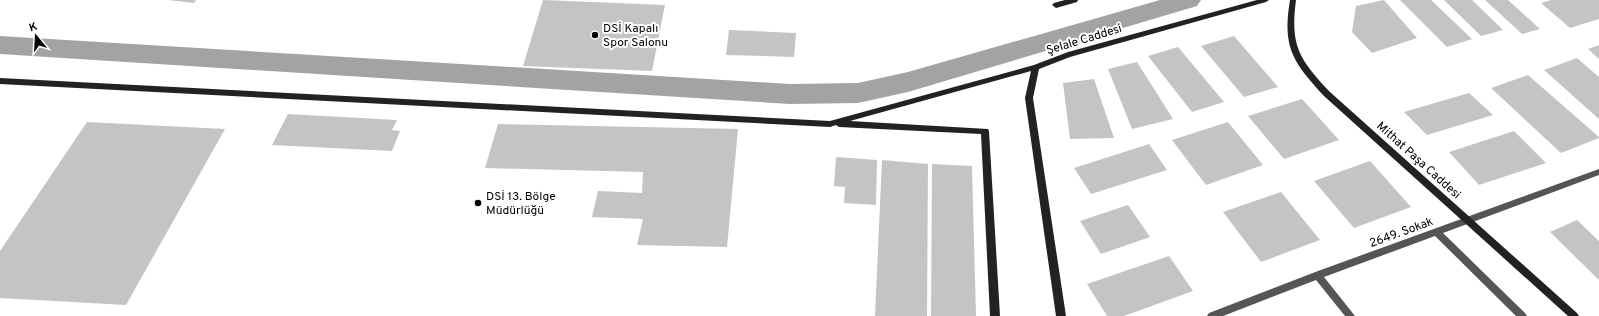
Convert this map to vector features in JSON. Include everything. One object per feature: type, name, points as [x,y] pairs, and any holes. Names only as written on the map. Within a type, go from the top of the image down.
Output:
[{"type":"street","points":[[1056,4],[1075,0]]},
{"type":"street","name":"Şelale Caddesi","points":[[1062,316],[1029,98],[1036,67],[1068,55],[1266,0]]},
{"type":"street","name":"Mithat Paşa Caddesi","points":[[1293,0],[1289,19],[1291,43],[1303,69],[1327,94],[1574,316]]},
{"type":"street","points":[[830,124],[1036,67]]},
{"type":"street","points":[[0,81],[985,131],[995,316]]},
{"type":"street","name":"2649. Sokak","points":[[1212,316],[1318,275],[1469,221],[1599,172]]},
{"type":"street","points":[[1437,232],[1522,316]]},
{"type":"street","points":[[1318,275],[1350,316]]},
{"type":"building","points":[[168,0],[196,0],[194,3]]},
{"type":"building","name":"DSİ Kapalı Spor Salonu","points":[[543,0],[665,5],[652,71],[523,66]]},
{"type":"building","points":[[1384,0],[1417,38],[1372,53],[1352,32],[1356,6]]},
{"type":"building","points":[[1400,0],[1431,0],[1472,39],[1447,47]]},
{"type":"building","points":[[1444,0],[1472,0],[1503,30],[1481,36]]},
{"type":"building","points":[[1485,0],[1508,0],[1540,29],[1522,34]]},
{"type":"building","points":[[1551,0],[1599,0],[1599,19],[1570,28],[1541,3]]},
{"type":"building","points":[[729,30],[796,33],[794,57],[726,55]]},
{"type":"building","points":[[1234,36],[1278,87],[1244,97],[1201,46]]},
{"type":"building","points":[[1599,45],[1599,59],[1588,49]]},
{"type":"building","points":[[1178,47],[1224,102],[1192,112],[1148,56]]},
{"type":"building","points":[[1577,58],[1599,77],[1599,119],[1544,70]]},
{"type":"building","points":[[1137,62],[1173,119],[1132,129],[1108,69]]},
{"type":"building","points":[[1528,75],[1599,138],[1561,153],[1491,88]]},
{"type":"building","points":[[1094,79],[1114,138],[1070,139],[1063,83]]},
{"type":"building","points":[[1469,93],[1493,115],[1427,135],[1404,112]]},
{"type":"building","points":[[1302,99],[1339,140],[1284,159],[1248,116]]},
{"type":"building","points":[[288,114],[397,120],[392,130],[400,131],[392,151],[272,145]]},
{"type":"building","points":[[87,122],[225,129],[126,305],[0,298],[0,251]]},
{"type":"building","points":[[1228,122],[1263,165],[1206,185],[1172,140]]},
{"type":"building","points":[[498,124],[738,129],[727,247],[637,245],[643,219],[592,217],[598,191],[642,193],[643,172],[485,168]]},
{"type":"building","points":[[1514,131],[1546,163],[1479,185],[1449,152]]},
{"type":"building","points":[[1149,144],[1167,170],[1091,194],[1074,168]]},
{"type":"building","points":[[836,157],[877,160],[876,205],[844,203],[845,187],[834,186]]},
{"type":"building","points":[[882,160],[928,164],[927,316],[875,316]]},
{"type":"building","points":[[1370,161],[1411,207],[1354,228],[1314,181]]},
{"type":"building","points":[[932,164],[972,166],[976,316],[931,316]]},
{"type":"building","points":[[1281,192],[1320,240],[1261,262],[1223,212]]},
{"type":"building","points":[[1128,205],[1150,237],[1101,254],[1080,221]]},
{"type":"building","points":[[1577,220],[1599,241],[1599,280],[1550,232]]},
{"type":"building","points":[[1169,256],[1193,291],[1124,316],[1107,316],[1087,284]]},
{"type":"waterway","points":[[0,45],[790,94],[858,93],[908,82],[1189,0]]},
{"type":"place","name":"DSİ Kapalı Spor Salonu","points":[[595,35]]},
{"type":"place","name":"DSİ 13. Bölge Müdürlüğü","points":[[478,203]]}]
